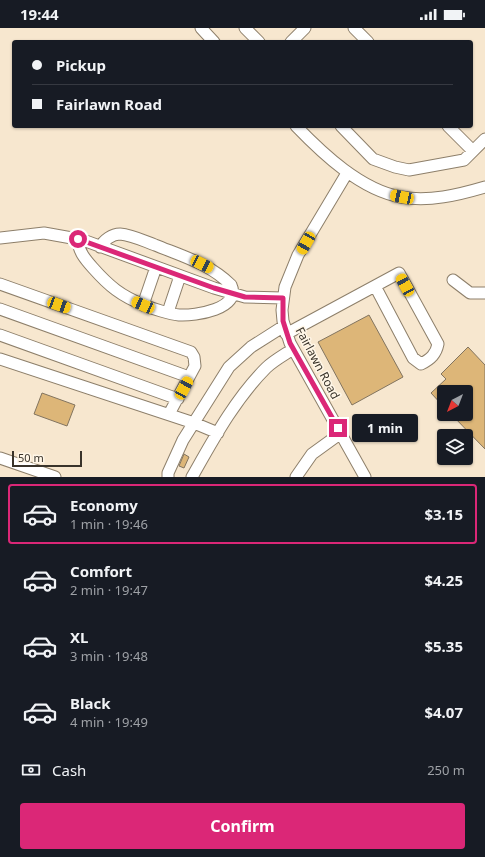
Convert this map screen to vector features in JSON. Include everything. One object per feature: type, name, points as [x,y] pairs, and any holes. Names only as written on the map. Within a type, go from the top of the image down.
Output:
[{"type":"street","points":[[244,28],[257,40]]},
{"type":"street","points":[[293,40],[305,28]]},
{"type":"street","points":[[354,28],[366,40]]},
{"type":"street","points":[[203,29],[212,40]]},
{"type":"street","points":[[301,128],[321,151],[347,173],[380,191],[402,197],[426,198],[449,196],[485,187]]},
{"type":"street","points":[[343,128],[373,159],[395,168],[409,170],[464,160],[485,139]]},
{"type":"street","points":[[450,128],[473,151]]},
{"type":"street","name":"Fairlawn Road","points":[[347,173],[298,255],[289,276],[283,298],[282,310],[285,330],[293,349],[365,477]]},
{"type":"street","points":[[0,238],[44,233],[78,239],[232,294],[245,297],[283,298]]},
{"type":"street","points":[[78,239],[81,254],[102,278],[122,295],[143,305],[179,315],[199,313],[217,309],[229,301],[232,294],[231,284],[211,269],[193,260],[135,238],[120,234],[113,235],[104,241],[100,246]]},
{"type":"street","points":[[143,305],[156,267]]},
{"type":"street","points":[[168,477],[168,473],[183,440],[229,367],[251,347],[375,286],[398,273],[438,344],[436,353],[421,364],[413,358],[375,286]]},
{"type":"street","points":[[168,312],[180,276]]},
{"type":"street","points":[[453,280],[470,293],[485,293]]},
{"type":"street","points":[[0,284],[190,352],[196,362],[195,366],[169,414]]},
{"type":"street","points":[[0,309],[190,377]]},
{"type":"street","points":[[0,335],[178,399]]},
{"type":"street","points":[[192,477],[218,433],[242,397],[266,367],[293,349]]},
{"type":"street","points":[[0,359],[169,414],[218,433]]},
{"type":"street","points":[[296,477],[312,454],[341,433]]},
{"type":"street","points":[[0,458],[55,477]]},
{"type":"building","points":[[369,315],[403,377],[352,405],[318,342]]},
{"type":"building","points":[[468,347],[485,365],[485,449],[473,437],[473,429],[466,429],[458,421],[473,421],[473,385],[440,385],[446,379],[441,374]]},
{"type":"building","points":[[437,387],[437,399],[431,393]]},
{"type":"building","points":[[42,393],[75,405],[67,426],[34,414]]},
{"type":"building","points":[[184,454],[189,457],[184,468],[179,466]]},
{"type":"route","points":[[78,239],[214,288],[245,297],[283,298],[282,310],[285,332],[338,428]]}]
